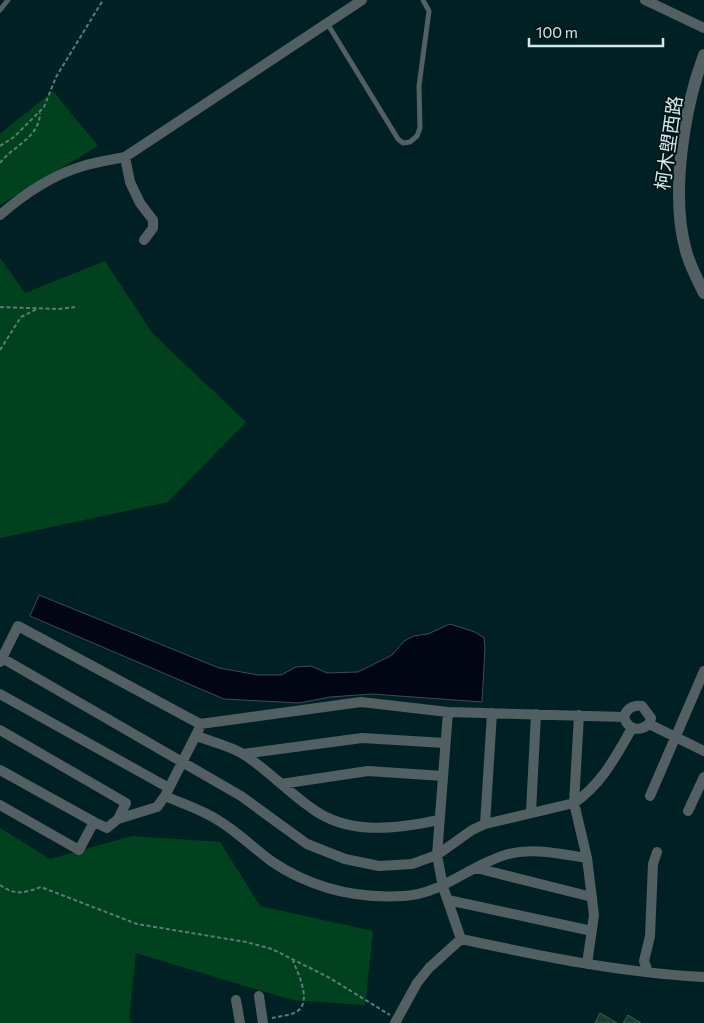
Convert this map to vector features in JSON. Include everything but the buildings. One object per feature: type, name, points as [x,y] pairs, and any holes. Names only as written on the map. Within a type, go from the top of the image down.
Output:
[{"type":"street","points":[[0,215],[15,202],[47,182],[80,167],[125,157],[362,0]]},
{"type":"street","points":[[645,0],[704,28]]},
{"type":"street","name":"柯木塱西路","points":[[704,55],[685,135],[680,174],[679,203],[686,251],[704,293]]},
{"type":"street","points":[[125,157],[130,182],[152,220],[153,228],[144,240]]},
{"type":"street","points":[[624,717],[448,712],[361,702],[200,724],[18,626],[1,660],[241,796],[307,844],[344,860],[380,866],[412,864],[437,855],[472,830],[485,824],[574,803],[585,796],[604,776],[632,728]]},
{"type":"street","points":[[650,796],[704,671]]},
{"type":"street","points":[[0,694],[208,814],[272,861],[330,891],[370,896],[406,896],[444,887],[476,868],[504,855],[526,850],[587,858]]},
{"type":"street","points":[[635,705],[642,706],[650,718],[649,724],[643,729],[628,726],[624,717],[629,708],[635,705]]},
{"type":"street","points":[[448,712],[437,855],[444,887],[461,939]]},
{"type":"street","points":[[485,824],[492,713]]},
{"type":"street","points":[[531,812],[536,714]]},
{"type":"street","points":[[579,715],[574,803],[587,858],[594,914],[587,964]]},
{"type":"street","points":[[0,770],[107,828],[118,819],[157,808],[197,736],[200,724]]},
{"type":"street","points":[[649,724],[704,750]]},
{"type":"street","points":[[0,730],[126,803],[118,819]]},
{"type":"street","points":[[197,736],[243,754],[312,809],[335,821],[370,828],[398,828],[439,820]]},
{"type":"street","points":[[243,754],[362,738],[445,743]]},
{"type":"street","points":[[281,784],[368,771],[443,776]]},
{"type":"street","points":[[688,811],[704,776]]},
{"type":"street","points":[[0,805],[79,850],[94,822]]},
{"type":"street","points":[[648,972],[644,960],[650,936],[653,864],[658,852]]},
{"type":"street","points":[[476,868],[592,897]]},
{"type":"street","points":[[448,900],[592,931]]},
{"type":"street","points":[[461,939],[587,964],[704,977]]},
{"type":"street","points":[[396,1022],[417,982],[429,968],[461,939]]},
{"type":"street","points":[[259,996],[263,1021]]},
{"type":"street","points":[[236,1000],[240,1023]]},
{"type":"lane","points":[[0,10],[8,0]]},
{"type":"lane","points":[[327,23],[398,139],[403,143],[410,142],[417,136],[420,128],[419,86],[429,11],[423,0]]},
{"type":"path","points":[[0,146],[14,137],[44,107],[56,77],[103,0]]},
{"type":"path","points":[[0,163],[13,148],[30,137],[40,121],[40,111]]},
{"type":"path","points":[[0,307],[37,309],[75,306]]},
{"type":"path","points":[[0,350],[21,318],[37,309]]},
{"type":"path","points":[[0,885],[11,892],[25,892],[41,887],[136,924],[246,942],[272,949],[374,1003],[396,1022]]},
{"type":"path","points":[[263,1021],[297,1012],[302,1005],[304,994],[301,980],[293,961]]},
{"type":"green space","points":[[53,91],[98,146],[0,205],[0,134]]},
{"type":"green space","points":[[0,258],[25,293],[105,261],[152,333],[246,422],[168,502],[0,538]]},
{"type":"green space","points":[[0,828],[50,859],[132,836],[220,842],[260,906],[373,931],[365,1005],[292,1000],[136,953],[129,1018],[132,1023],[0,1023]]},
{"type":"shaded area","points":[[39,595],[219,668],[258,675],[281,675],[296,667],[311,666],[327,673],[358,672],[392,655],[404,641],[414,636],[428,634],[450,624],[475,632],[484,638],[482,702],[372,694],[330,697],[299,703],[224,699],[30,616]]}]
